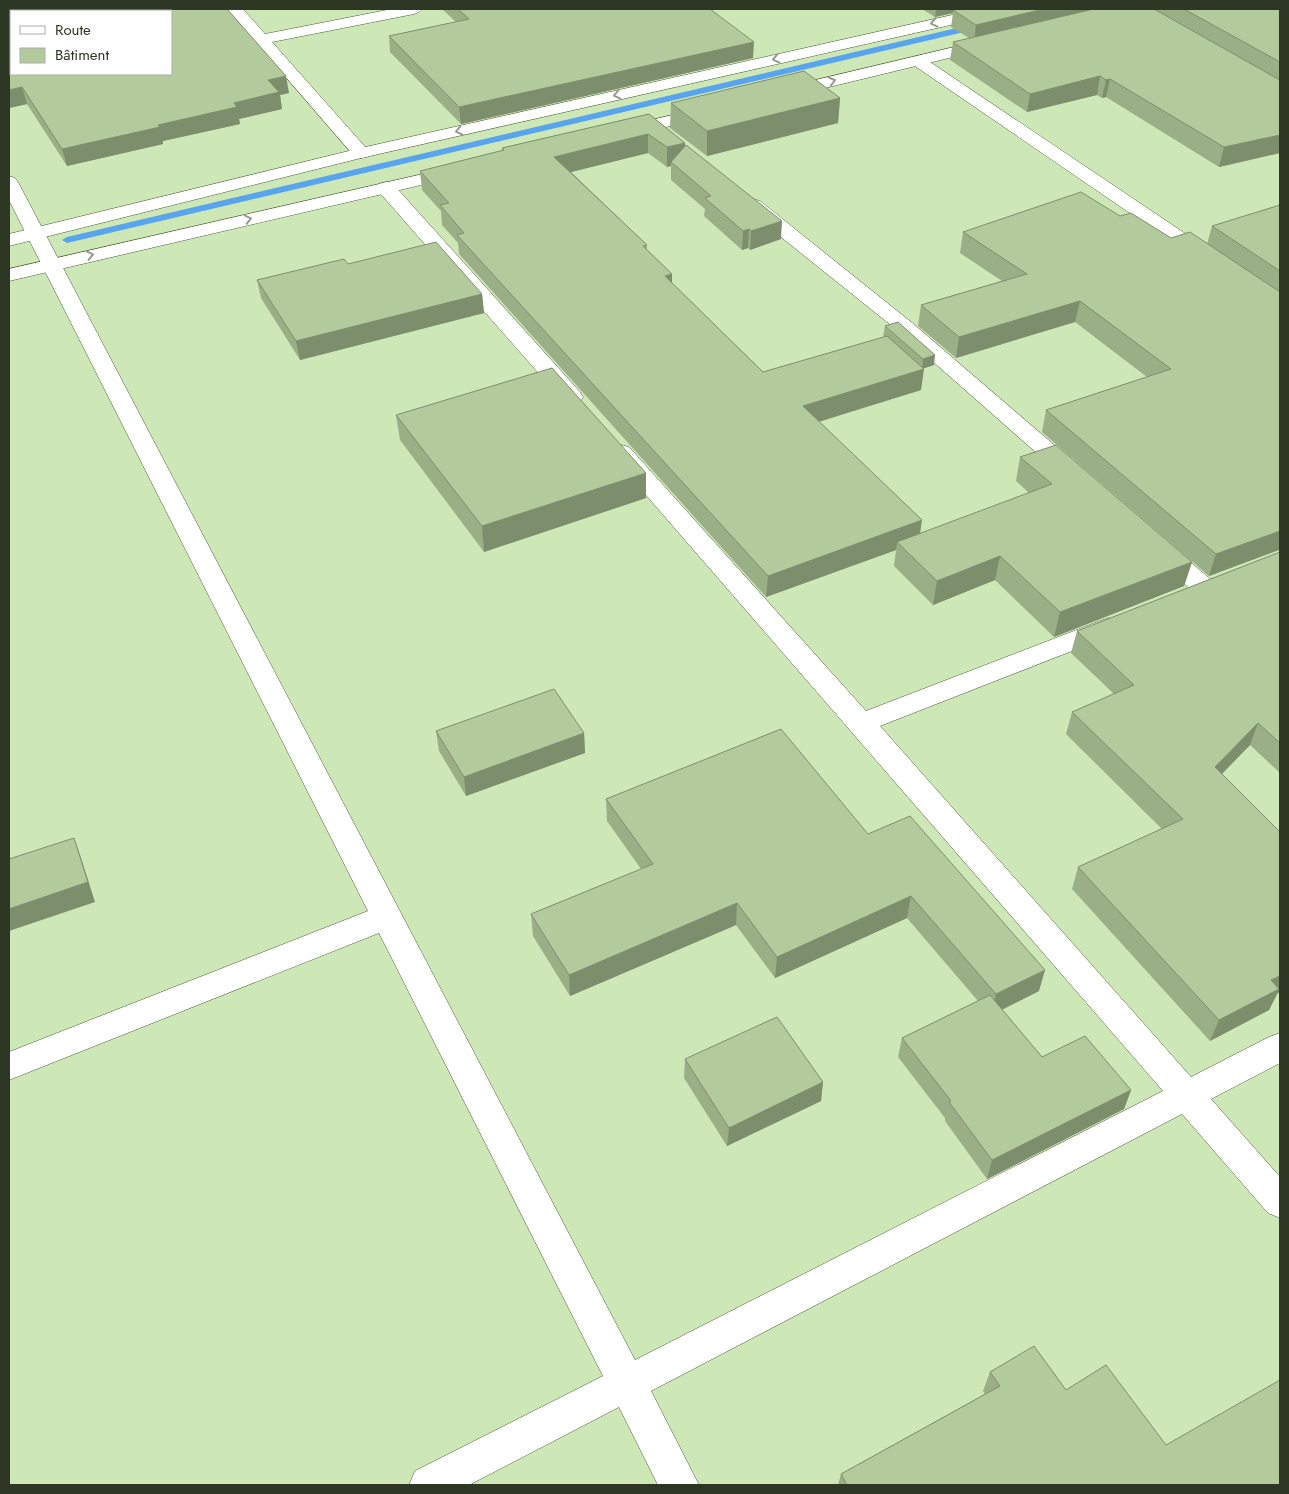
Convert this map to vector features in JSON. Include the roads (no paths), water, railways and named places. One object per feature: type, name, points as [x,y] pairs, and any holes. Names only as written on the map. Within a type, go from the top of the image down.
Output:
[{"type":"street","points":[[235,9],[361,153]]},
{"type":"street","points":[[262,40],[414,9]]},
{"type":"street","points":[[9,240],[361,153],[999,9]]},
{"type":"street","points":[[767,97],[1002,40]]},
{"type":"street","points":[[918,61],[1223,268]]},
{"type":"street","points":[[606,136],[719,109]]},
{"type":"street","points":[[653,125],[676,143]]},
{"type":"street","points":[[9,275],[472,167]]},
{"type":"street","points":[[9,182],[679,1485]]},
{"type":"street","points":[[386,188],[862,723],[1280,1202]]},
{"type":"street","points":[[737,192],[904,326],[1088,487]]},
{"type":"street","points":[[1147,538],[1215,586],[1178,600]]},
{"type":"street","points":[[862,723],[1131,618]]},
{"type":"street","points":[[9,1066],[386,917]]},
{"type":"street","points":[[429,1485],[1280,1047]]},
{"type":"waterway","points":[[67,240],[978,26]]}]
